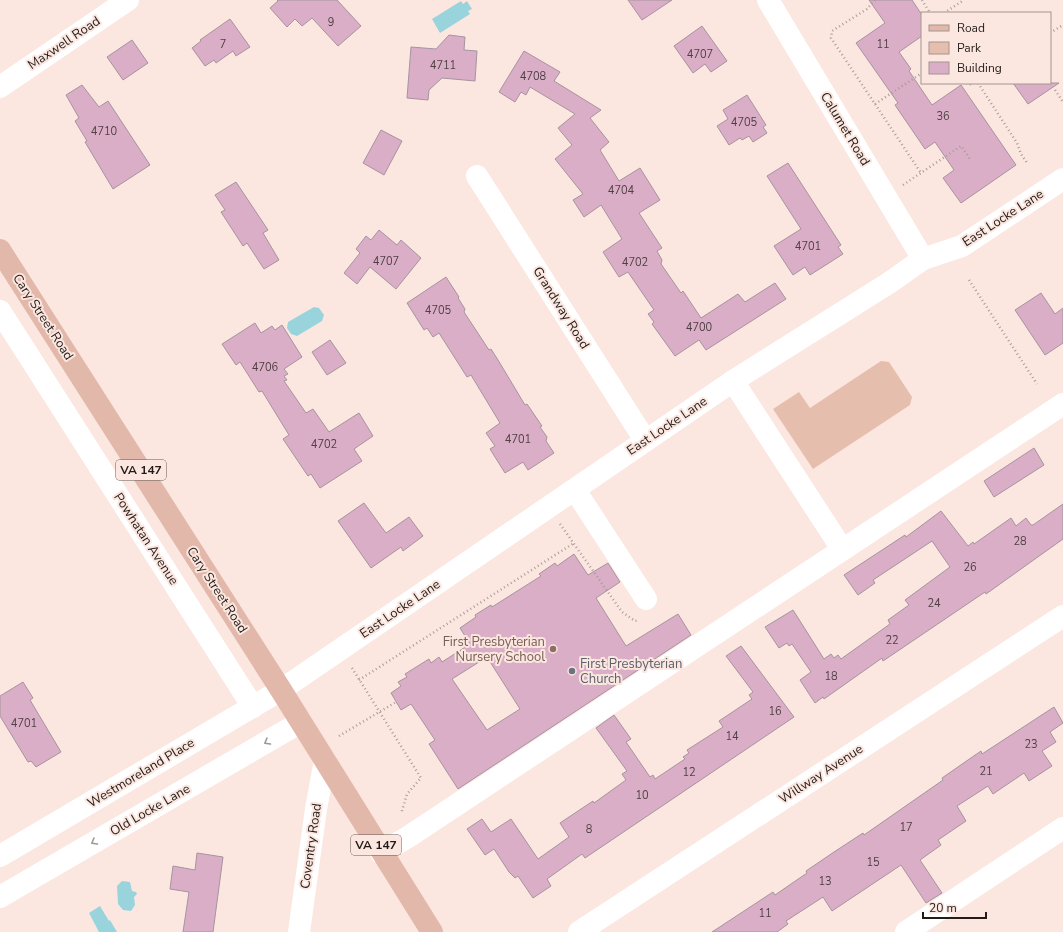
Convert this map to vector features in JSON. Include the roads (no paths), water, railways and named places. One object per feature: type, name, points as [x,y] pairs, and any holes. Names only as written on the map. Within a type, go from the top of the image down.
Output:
[{"type":"main road","name":"Cary Street Road","points":[[0,250],[325,760],[428,931]]},
{"type":"street","name":"Maxwell Road","points":[[0,87],[128,0]]},
{"type":"street","name":"Calumet Road","points":[[768,0],[923,259]]},
{"type":"street","name":"Grandway Road","points":[[477,176],[645,440]]},
{"type":"street","name":"East Locke Lane","points":[[281,690],[733,381],[889,283],[923,259],[962,246],[1063,179]]},
{"type":"street","name":"Powhatan Avenue","points":[[0,311],[253,707]]},
{"type":"street","points":[[733,381],[842,549]]},
{"type":"street","points":[[381,853],[408,837],[1063,404]]},
{"type":"street","points":[[575,490],[646,599]]},
{"type":"street","name":"Willway Avenue","points":[[579,932],[1063,616]]},
{"type":"street","name":"Westmoreland Place","points":[[0,856],[281,690]]},
{"type":"street","name":"Old Locke Lane","points":[[0,897],[301,722]]},
{"type":"street","name":"Coventry Road","points":[[299,932],[316,809],[325,760]]},
{"type":"street","points":[[906,932],[1063,828]]},
{"type":"water","points":[[461,1],[463,4],[467,1],[472,9],[468,11],[470,14],[440,33],[432,19]]},
{"type":"water","points":[[314,307],[319,308],[324,315],[322,321],[297,336],[291,334],[287,328],[288,322]]},
{"type":"water","points":[[122,881],[130,882],[132,891],[136,892],[137,894],[134,897],[135,905],[131,911],[123,910],[118,904],[117,886]]},
{"type":"water","points":[[100,906],[117,932],[99,932],[89,913]]},
{"type":"place","name":"First Presbyterian Nursery School","points":[[553,649]]},
{"type":"place","name":"First Presbyterian Church","points":[[572,671]]}]
